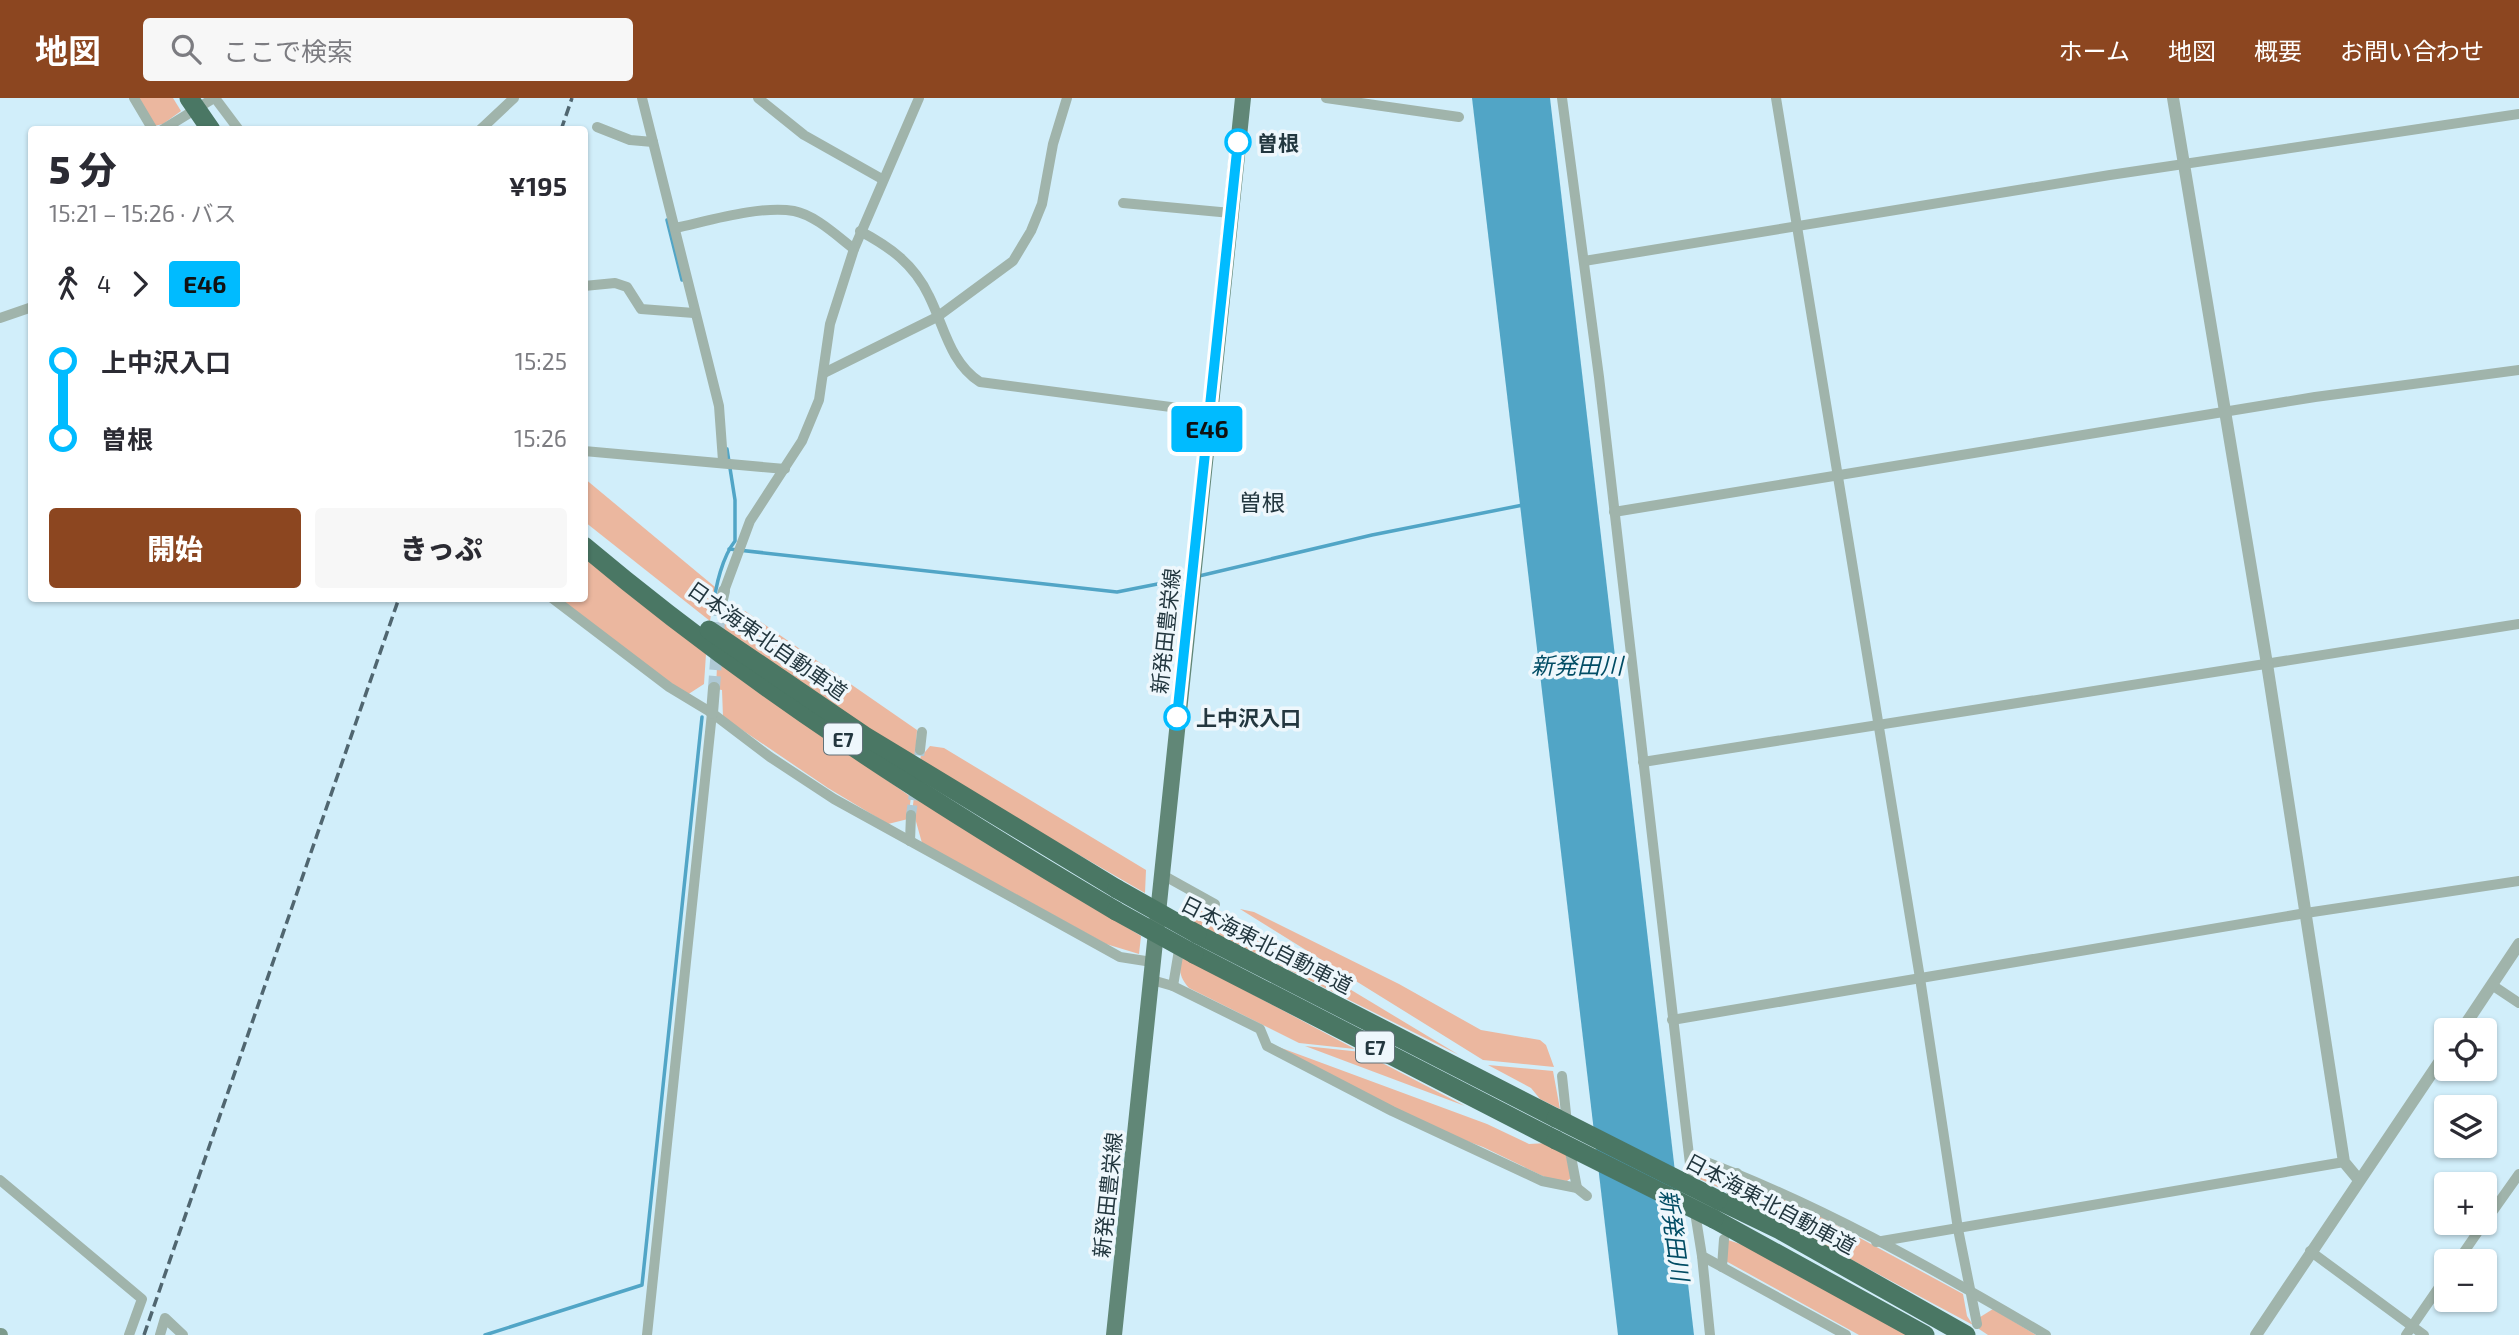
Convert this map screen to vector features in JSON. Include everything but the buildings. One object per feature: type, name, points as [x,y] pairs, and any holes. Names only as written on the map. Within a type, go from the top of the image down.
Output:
[{"type":"highway","points":[[179,98],[197,126]]},
{"type":"highway","points":[[189,98],[208,126]]},
{"type":"highway","name":"日本海東北自動車道","points":[[588,534],[704,626],[790,686],[954,793],[1116,889],[1197,934],[1971,1330]]},
{"type":"highway","name":"日本海東北自動車道","points":[[588,549],[751,676],[928,797],[1116,911],[1194,954],[1556,1140],[1721,1203],[1925,1335]]},
{"type":"main road","name":"新発田豊栄線","points":[[1114,1335],[1243,98]]},
{"type":"street","points":[[134,98],[151,126]]},
{"type":"street","points":[[169,126],[215,98],[236,126]]},
{"type":"street","points":[[484,126],[514,98]]},
{"type":"street","points":[[642,98],[719,405],[723,461]]},
{"type":"street","points":[[758,98],[804,135],[882,179]]},
{"type":"street","points":[[720,608],[750,521],[802,441],[819,400],[830,324],[854,249],[919,98]]},
{"type":"street","points":[[824,373],[937,317],[1013,261],[1031,231],[1042,204],[1053,144],[1067,98]]},
{"type":"street","points":[[1326,98],[1459,117]]},
{"type":"street","points":[[1562,98],[1584,261],[1710,1335]]},
{"type":"street","points":[[1776,98],[1970,1290],[1971,1330]]},
{"type":"street","points":[[2173,98],[2267,664],[2344,1162],[2359,1180]]},
{"type":"street","points":[[1584,261],[2183,163],[2381,137],[2519,114]]},
{"type":"street","points":[[597,127],[630,140],[653,142]]},
{"type":"street","points":[[1123,204],[1231,214]]},
{"type":"street","points":[[675,228],[760,212],[795,211],[821,224],[854,249]]},
{"type":"street","points":[[860,231],[892,248],[910,265],[929,295],[962,369],[980,382],[1209,412]]},
{"type":"street","points":[[588,286],[615,283],[627,287],[642,309],[694,313]]},
{"type":"street","points":[[0,317],[28,308]]},
{"type":"street","points":[[1614,512],[2224,412],[2519,370]]},
{"type":"street","points":[[588,451],[723,461],[785,469]]},
{"type":"street","points":[[557,602],[669,687],[712,713],[770,757],[834,799],[1120,957],[1152,962]]},
{"type":"street","points":[[1643,762],[2519,624]]},
{"type":"street","points":[[647,1335],[714,688]]},
{"type":"street","points":[[920,750],[922,732]]},
{"type":"street","points":[[910,841],[911,815]]},
{"type":"street","points":[[1161,874],[1215,904]]},
{"type":"street","points":[[1672,1020],[2306,913],[2519,881]]},
{"type":"street","points":[[1173,986],[1186,915],[1199,897]]},
{"type":"street","points":[[2470,1018],[2519,944]]},
{"type":"street","points":[[1152,980],[1173,986],[1260,1029],[1267,1046],[1392,1111],[1542,1181],[1577,1188],[1587,1196]]},
{"type":"street","points":[[2492,985],[2519,1003]]},
{"type":"street","points":[[2256,1335],[2434,1070]]},
{"type":"street","points":[[1562,1076],[1577,1188]]},
{"type":"street","points":[[1690,1156],[1737,1173],[1876,1242],[1970,1290],[2046,1335]]},
{"type":"street","points":[[1876,1242],[2344,1162]]},
{"type":"street","points":[[1721,1203],[1737,1173]]},
{"type":"street","points":[[2497,1206],[2519,1174]]},
{"type":"street","points":[[0,1180],[142,1299],[129,1335]]},
{"type":"street","points":[[1722,1267],[1724,1239]]},
{"type":"street","points":[[2310,1251],[2409,1331],[2424,1335]]},
{"type":"street","points":[[1702,1256],[1846,1335]]},
{"type":"street","points":[[2409,1331],[2434,1295]]},
{"type":"street","points":[[160,1335],[165,1318],[183,1335]]},
{"type":"shaded area","points":[[137,98],[173,98],[181,111],[163,124],[154,126]]},
{"type":"shaded area","points":[[588,481],[715,587],[710,621],[588,524]]},
{"type":"shaded area","points":[[588,556],[706,654],[704,684],[687,695],[562,602],[588,602]]},
{"type":"shaded area","points":[[723,610],[729,615],[745,611],[917,730],[915,760],[721,628]]},
{"type":"shaded area","points":[[721,663],[911,797],[908,819],[888,824],[828,788],[723,717],[722,690],[716,689],[717,666]]},
{"type":"shaded area","points":[[922,745],[925,752],[930,746],[944,748],[1146,870],[1145,893],[920,763]]},
{"type":"shaded area","points":[[914,797],[1141,936],[1139,954],[1106,944],[922,843],[915,818],[911,820]]},
{"type":"shaded area","points":[[1212,906],[1459,1055],[1189,920],[1195,909]]},
{"type":"shaded area","points":[[1240,909],[1254,912],[1399,984],[1481,1030],[1540,1040],[1546,1045],[1554,1067],[1483,1060]]},
{"type":"shaded area","points":[[1181,956],[1355,1049],[1299,1043],[1189,988],[1180,973]]},
{"type":"shaded area","points":[[1276,1046],[1487,1124],[1529,1144],[1547,1143],[1566,1155],[1571,1178],[1567,1181],[1549,1179],[1483,1147],[1439,1131]]},
{"type":"shaded area","points":[[1305,1046],[1361,1052],[1465,1106]]},
{"type":"shaded area","points":[[1488,1065],[1553,1071],[1560,1109],[1540,1099],[1531,1088]]},
{"type":"shaded area","points":[[1695,1162],[1725,1171],[1722,1189],[1693,1176]]},
{"type":"shaded area","points":[[1748,1182],[1777,1193],[1963,1294],[1967,1316],[1973,1325],[1733,1196],[1733,1189]]},
{"type":"shaded area","points":[[1728,1240],[1746,1246],[1909,1335],[1859,1335],[1724,1260]]},
{"type":"shaded area","points":[[1993,1309],[2036,1335],[1988,1335],[1979,1329],[1977,1319]]},
{"type":"water","name":"新発田川","points":[[1472,98],[1550,98],[1694,1335],[1618,1335]]},
{"type":"waterway","points":[[667,220],[682,280]]},
{"type":"waterway","points":[[714,606],[720,572],[735,541],[735,500],[727,449]]},
{"type":"waterway","points":[[1199,576],[1372,535],[1523,505]]},
{"type":"waterway","points":[[729,549],[1117,592],[1188,578]]},
{"type":"waterway","points":[[485,1335],[642,1285],[702,717]]},
{"type":"tunnel","points":[[714,688],[720,608]]},
{"type":"tunnel","points":[[911,815],[920,750]]},
{"type":"railway","points":[[562,126],[572,98]]},
{"type":"railway","points":[[144,1335],[398,602]]},
{"type":"bus line","name":"E46","points":[[1177,717],[1238,142]]},
{"type":"place","name":"曽根","points":[[1238,142]]},
{"type":"place","name":"上中沢入口","points":[[1177,717]]},
{"type":"district","name":"曽根","points":[[1262,502]]}]
